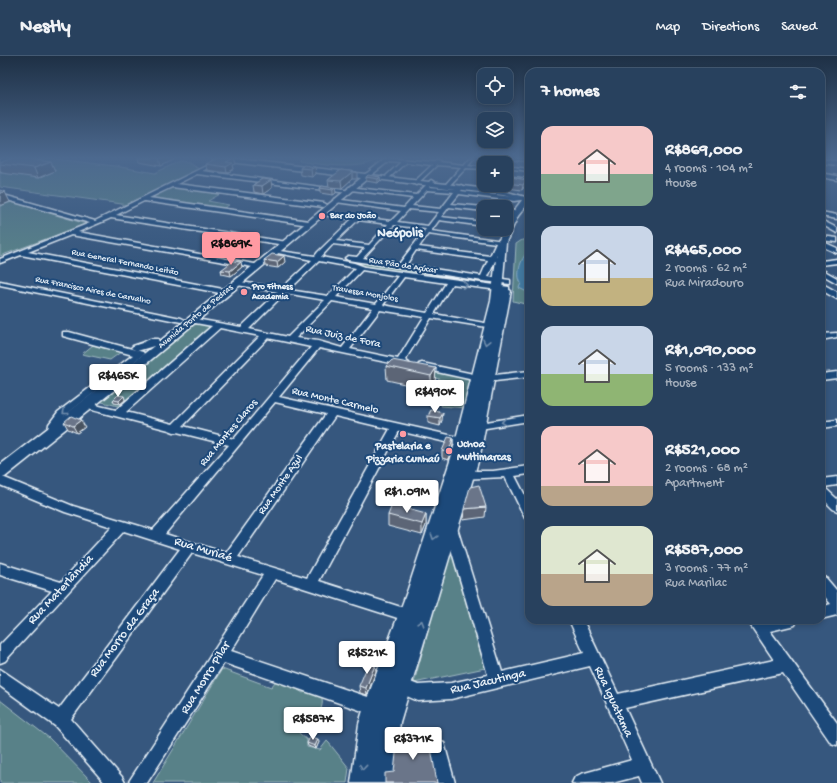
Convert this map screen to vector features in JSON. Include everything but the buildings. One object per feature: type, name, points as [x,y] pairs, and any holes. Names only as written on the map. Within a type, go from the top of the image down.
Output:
[{"type":"main road","name":"Avenida Porto de Pedras","points":[[323,209],[345,192]]},
{"type":"main road","name":"Avenida Porto de Pedras","points":[[0,473],[87,406],[154,341],[280,246],[345,192]]},
{"type":"main road","points":[[504,192],[525,197]]},
{"type":"main road","points":[[513,221],[525,201]]},
{"type":"main road","points":[[483,378],[490,326],[502,285],[497,260],[501,242],[504,236]]},
{"type":"main road","points":[[382,783],[390,722],[451,528],[460,475],[483,378],[510,236]]},
{"type":"main road","points":[[825,236],[837,236]]},
{"type":"main road","points":[[825,237],[837,240]]},
{"type":"main road","name":"Avenida Porto de Pedras","points":[[143,353],[193,320],[222,291],[237,283],[254,265]]},
{"type":"main road","points":[[825,282],[837,290]]},
{"type":"main road","points":[[825,288],[837,296]]},
{"type":"main road","points":[[362,783],[369,724],[374,707],[460,475],[469,432]]},
{"type":"street","points":[[0,261],[71,234],[157,192]]},
{"type":"street","points":[[224,192],[323,209],[356,218],[501,242]]},
{"type":"street","points":[[248,195],[253,192]]},
{"type":"street","points":[[367,192],[418,197]]},
{"type":"street","points":[[359,259],[422,192]]},
{"type":"street","points":[[401,266],[458,192]]},
{"type":"street","points":[[471,192],[514,199],[525,198]]},
{"type":"street","points":[[0,196],[96,223]]},
{"type":"street","points":[[143,199],[307,222]]},
{"type":"street","points":[[336,200],[444,211]]},
{"type":"street","points":[[448,205],[477,208]]},
{"type":"street","points":[[825,215],[837,217]]},
{"type":"street","name":"Rua Pão de Açúcar","points":[[110,216],[280,246],[341,260],[360,268],[449,282],[502,285]]},
{"type":"street","points":[[244,330],[356,218]]},
{"type":"street","points":[[438,218],[477,223]]},
{"type":"street","points":[[825,224],[837,231]]},
{"type":"street","points":[[71,234],[254,265]]},
{"type":"street","points":[[332,242],[370,247]]},
{"type":"street","points":[[825,245],[836,250]]},
{"type":"street","points":[[415,248],[497,260],[483,279]]},
{"type":"street","name":"Rua General Fernando Leitão","points":[[21,253],[222,291]]},
{"type":"street","name":"Rua Pão de Açúcar","points":[[341,260],[359,259],[483,279],[502,285]]},
{"type":"street","points":[[825,262],[837,261]]},
{"type":"street","points":[[292,339],[360,268]]},
{"type":"street","points":[[825,274],[837,281]]},
{"type":"street","points":[[345,350],[402,275]]},
{"type":"street","points":[[400,362],[430,316],[449,282]]},
{"type":"street","name":"Rua Francisco Aires de Carvalho","points":[[0,283],[181,320]]},
{"type":"street","name":"Travessa Monjolos","points":[[237,283],[490,326]]},
{"type":"street","name":"Rua Juiz de Fora","points":[[193,320],[483,378],[525,374]]},
{"type":"street","points":[[118,414],[218,325]]},
{"type":"street","points":[[66,334],[143,353]]},
{"type":"street","points":[[174,429],[267,334]]},
{"type":"street","points":[[825,337],[837,336]]},
{"type":"street","name":"Rua Montes Claros","points":[[156,536],[318,344]]},
{"type":"street","name":"Avenida Porto de Pedras","points":[[53,431],[54,424],[61,414],[143,353]]},
{"type":"street","points":[[825,377],[837,375]]},
{"type":"street","name":"Rua Monte Carmelo","points":[[273,399],[396,427],[469,432]]},
{"type":"street","points":[[87,406],[174,429],[236,443]]},
{"type":"street","name":"Rua Monte Azul","points":[[230,558],[332,413]]},
{"type":"street","points":[[469,432],[525,419]]},
{"type":"street","points":[[825,424],[837,423]]},
{"type":"street","points":[[310,585],[396,427]]},
{"type":"street","points":[[460,475],[508,473],[525,471]]},
{"type":"street","points":[[508,473],[525,507]]},
{"type":"street","name":"Rua Muriaé","points":[[0,480],[69,509],[230,558],[407,615]]},
{"type":"street","points":[[825,482],[837,481]]},
{"type":"street","points":[[825,494],[837,506]]},
{"type":"street","name":"Rua Materlândia","points":[[0,656],[122,525]]},
{"type":"street","points":[[451,528],[497,680]]},
{"type":"street","name":"Rua Morro da Graça","points":[[60,720],[190,546]]},
{"type":"street","points":[[0,569],[62,588]]},
{"type":"street","name":"Rua Morro Pilar","points":[[137,783],[221,655],[272,572]]},
{"type":"street","points":[[825,587],[837,601]]},
{"type":"street","points":[[825,612],[837,609]]},
{"type":"street","name":"Rua Iguatama","points":[[578,624],[650,783]]},
{"type":"street","points":[[756,624],[837,736]]},
{"type":"street","points":[[221,655],[374,707]]},
{"type":"street","name":"Rua Jacutinga","points":[[384,679],[418,693],[430,693],[464,688],[593,658]]},
{"type":"street","points":[[614,703],[786,665]]},
{"type":"street","points":[[0,677],[60,720],[116,783]]},
{"type":"street","points":[[438,749],[446,783]]},
{"type":"street","points":[[581,783],[643,766]]},
{"type":"green space","points":[[35,192],[154,192],[129,205]]},
{"type":"green space","points":[[160,192],[214,192],[222,193],[208,201],[229,205],[222,209],[146,199]]},
{"type":"green space","points":[[12,202],[86,224],[0,256],[0,206]]},
{"type":"green space","points":[[522,240],[525,240],[525,304],[513,301],[516,244]]},
{"type":"green space","points":[[362,262],[492,281],[496,283],[494,287],[360,265]]},
{"type":"green space","points":[[200,324],[214,327],[122,407],[98,401],[191,325]]},
{"type":"green space","points":[[93,345],[121,352],[110,360],[82,354]]},
{"type":"green space","points":[[429,371],[473,380],[467,408],[441,406],[452,382],[427,376]]},
{"type":"green space","points":[[451,550],[485,668],[414,683],[448,556]]},
{"type":"green space","points":[[222,669],[271,687],[276,681],[293,683],[298,690],[303,693],[310,689],[321,696],[321,709],[308,714],[299,733],[307,740],[307,747],[320,750],[327,741],[329,743],[349,768],[347,783],[153,783]]},
{"type":"green space","points":[[0,700],[49,738],[93,783],[0,783]]},
{"type":"water","points":[[525,255],[525,291],[519,288],[521,283],[519,279],[519,270]]},
{"type":"place","name":"Bar do João","points":[[322,216]]},
{"type":"place","name":"Pro Fitness Academia","points":[[244,292]]},
{"type":"place","name":"Pastelaria e Pizzaria Cunhaú","points":[[403,434]]},
{"type":"place","name":"Uchoa Multimarcas","points":[[449,451]]},
{"type":"district","name":"Neópolis","points":[[400,233]]}]
